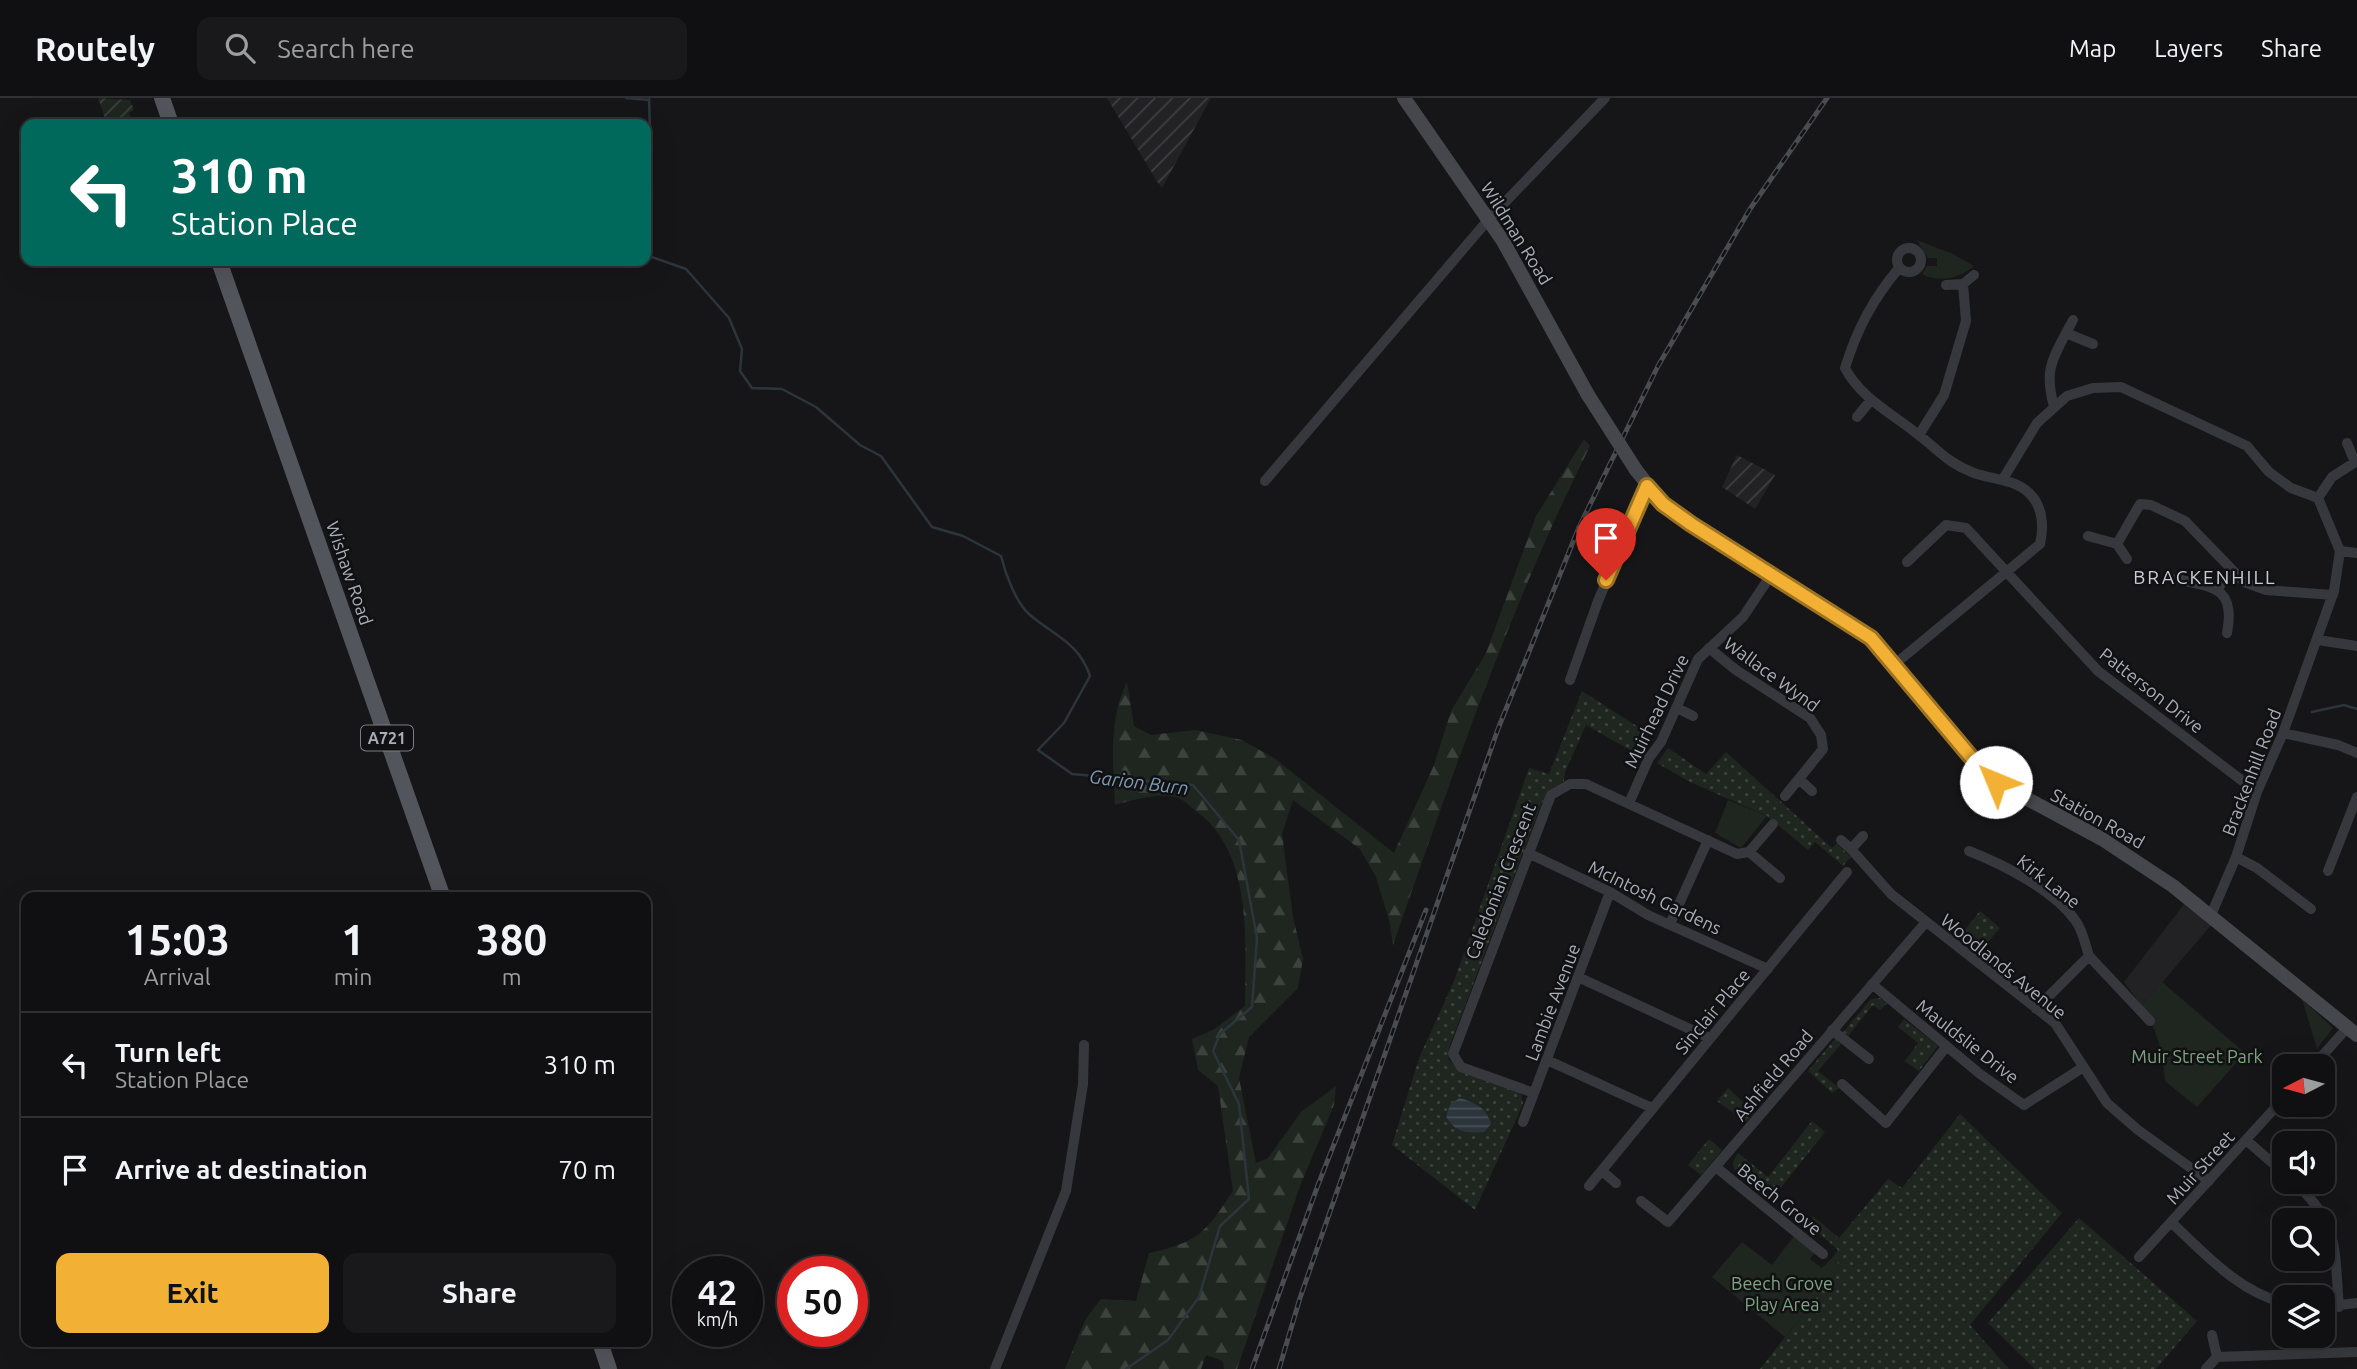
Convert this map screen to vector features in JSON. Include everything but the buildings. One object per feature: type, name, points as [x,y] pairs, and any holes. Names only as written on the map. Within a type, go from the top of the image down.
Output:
[{"type":"main road","points":[[162,98],[170,119]]},
{"type":"main road","name":"Wildman Road","points":[[1404,98],[1488,220],[1588,395],[1636,470]]},
{"type":"main road","name":"Wishaw Road","points":[[221,266],[441,892]]},
{"type":"main road","name":"Station Road","points":[[1636,470],[1647,486],[1673,510],[1771,575],[1858,628],[1895,664],[1973,759],[1996,782],[2102,839],[2211,915],[2353,1031]]},
{"type":"main road","points":[[602,1347],[609,1369]]},
{"type":"street","points":[[1265,481],[1488,220],[1605,98]]},
{"type":"street","points":[[1895,664],[2040,544],[2043,530],[2041,515],[2029,493],[2003,480],[1975,473],[1940,456],[1919,435],[1871,400],[1852,381],[1845,368],[1856,331],[1879,292],[1899,268]]},
{"type":"street","points":[[1946,285],[1964,284],[1974,275]]},
{"type":"street","points":[[1919,435],[1944,395],[1966,321],[1964,284]]},
{"type":"street","points":[[2054,407],[2048,382],[2050,362],[2073,320]]},
{"type":"street","points":[[2066,333],[2093,344]]},
{"type":"street","points":[[2003,480],[2037,423],[2067,396],[2093,388],[2121,387],[2247,446],[2269,472],[2291,488],[2318,498],[2340,551],[2357,552]]},
{"type":"street","points":[[1857,417],[1871,400]]},
{"type":"street","points":[[2318,498],[2332,477],[2356,462],[2347,443]]},
{"type":"street","points":[[1570,680],[1598,601],[1647,486]]},
{"type":"street","points":[[2117,544],[2140,504],[2151,505],[2185,521],[2244,582],[2266,590],[2333,595]]},
{"type":"street","name":"Patterson Drive","points":[[1907,562],[1946,525],[1966,528],[2098,671],[2257,792]]},
{"type":"street","points":[[2088,536],[2117,544],[2127,559]]},
{"type":"street","name":"Brackenhill Road","points":[[2211,915],[2236,857],[2257,792],[2283,733],[2318,640],[2333,595],[2340,551]]},
{"type":"street","points":[[2218,588],[2232,570]]},
{"type":"street","name":"Muirhead Drive","points":[[1629,803],[1649,758],[1661,742],[1698,659],[1743,617],[1771,575]]},
{"type":"street","points":[[2176,579],[2218,588],[2225,597],[2230,616],[2227,633]]},
{"type":"street","points":[[2318,640],[2357,646]]},
{"type":"street","name":"Wallace Wynd","points":[[1709,648],[1755,683],[1810,718],[1817,726],[1823,749],[1785,796]]},
{"type":"street","points":[[1677,708],[1693,716]]},
{"type":"street","points":[[2283,733],[2338,745],[2357,753]]},
{"type":"street","points":[[1800,779],[1812,791]]},
{"type":"street","name":"Caledonian Crescent","points":[[1534,1093],[1461,1067],[1453,1054],[1548,800],[1563,786],[1586,784],[1737,854],[1749,852],[1780,878]]},
{"type":"street","points":[[2328,871],[2357,797]]},
{"type":"street","points":[[1749,852],[1773,824]]},
{"type":"street","points":[[1852,849],[1863,836]]},
{"type":"street","points":[[1670,924],[1708,840]]},
{"type":"street","name":"Woodlands Avenue","points":[[1841,840],[1852,849],[1875,878],[1926,922],[2055,1023],[2082,1068],[2107,1102],[2138,1130],[2208,1181]]},
{"type":"street","name":"Kirk Lane","points":[[1969,851],[2009,867],[2059,904],[2075,919],[2089,956]]},
{"type":"street","name":"McIntosh Gardens","points":[[1528,853],[1670,924],[1768,969]]},
{"type":"street","points":[[2236,857],[2257,868],[2311,909]]},
{"type":"street","name":"Sinclair Place","points":[[1589,1185],[1847,872]]},
{"type":"street","name":"Lambie Avenue","points":[[1522,1122],[1610,892]]},
{"type":"street","name":"Ashfield Road","points":[[1641,1201],[1668,1222],[1926,922]]},
{"type":"street","points":[[2036,1009],[2089,956],[2150,1021]]},
{"type":"street","points":[[1578,977],[1709,1038]]},
{"type":"street","name":"Mauldslie Drive","points":[[1872,984],[1946,1047],[2024,1105],[2082,1068]]},
{"type":"street","points":[[1832,1030],[1869,1059]]},
{"type":"street","points":[[2327,1054],[2353,1031]]},
{"type":"street","points":[[995,1369],[1066,1191],[1083,1084],[1084,1045]]},
{"type":"street","points":[[1842,1084],[1886,1123],[1946,1047]]},
{"type":"street","points":[[1547,1060],[1652,1108]]},
{"type":"street","name":"Muir Street","points":[[2139,1257],[2272,1111]]},
{"type":"street","points":[[2246,1140],[2272,1163]]},
{"type":"street","name":"Beech Grove","points":[[1717,1168],[1823,1254]]},
{"type":"street","points":[[1602,1171],[1616,1182]]},
{"type":"street","points":[[2307,1194],[2318,1205],[2329,1226],[2339,1307]]},
{"type":"street","points":[[2171,1222],[2237,1282],[2272,1299]]},
{"type":"street","points":[[2335,1307],[2357,1303]]},
{"type":"street","points":[[2212,1335],[2217,1357]]},
{"type":"street","points":[[2206,1369],[2217,1357],[2357,1352]]},
{"type":"shaded area","points":[[1107,98],[1211,98],[1162,188],[1158,183]]},
{"type":"shaded area","points":[[1737,455],[1775,475],[1755,509],[1722,487]]},
{"type":"shaded area","points":[[2185,903],[2212,924],[2142,1006],[2124,982]]},
{"type":"shaded area","points":[[1460,1098],[1475,1104],[1486,1113],[1491,1124],[1484,1132],[1462,1131],[1449,1122],[1446,1116],[1451,1103]]},
{"type":"green space","points":[[98,98],[130,100],[134,110],[129,113],[131,119],[105,119]]},
{"type":"green space","points":[[1917,240],[1953,254],[1974,266],[1949,278],[1922,274],[1927,266],[1937,266],[1937,258],[1928,258]]},
{"type":"green space","points":[[1584,439],[1590,446],[1508,630],[1460,755],[1393,945],[1389,920],[1376,877],[1360,849],[1293,800],[1282,834],[1293,917],[1303,959],[1298,988],[1249,1037],[1239,1078],[1256,1163],[1268,1158],[1301,1112],[1336,1086],[1334,1105],[1300,1186],[1237,1369],[1224,1369],[1223,1361],[1206,1355],[1201,1369],[1065,1369],[1085,1320],[1101,1299],[1136,1301],[1149,1253],[1179,1245],[1199,1234],[1233,1191],[1218,1086],[1198,1070],[1192,1039],[1213,1030],[1245,1006],[1245,928],[1237,875],[1228,850],[1215,829],[1180,799],[1154,796],[1115,805],[1114,727],[1127,682],[1134,726],[1151,735],[1195,730],[1242,740],[1274,758],[1394,853],[1434,765],[1451,711],[1486,653],[1536,516]]},
{"type":"green space","points":[[1582,691],[1649,734],[1646,740],[1651,743],[1642,757],[1586,725],[1565,772],[1564,781],[1549,791],[1541,805],[1449,1048],[1448,1059],[1459,1070],[1521,1093],[1523,1104],[1475,1210],[1392,1145],[1419,1058],[1454,981],[1529,768],[1549,774]]},
{"type":"green space","points":[[1668,748],[1706,774],[1726,752],[1832,848],[1837,844],[1851,857],[1843,866],[1815,842],[1808,850],[1767,816],[1688,781],[1657,763]]},
{"type":"green space","points":[[1728,800],[1767,816],[1741,848],[1715,833]]},
{"type":"green space","points":[[1980,911],[2000,928],[1979,953],[1959,937]]},
{"type":"green space","name":"Muir Street Park","points":[[2162,982],[2245,1053],[2197,1107],[2165,1081],[2158,1042],[2152,1023],[2142,1006]]},
{"type":"green space","points":[[1880,998],[1887,1003],[1880,1010],[1873,1005],[1848,1036],[1843,1032],[1871,999]]},
{"type":"green space","points":[[2302,999],[2333,1028],[2317,1049]]},
{"type":"green space","points":[[1904,1019],[1938,1046],[1919,1071],[1905,1061],[1918,1043],[1898,1027]]},
{"type":"green space","points":[[1835,1039],[1841,1044],[1818,1071],[1839,1088],[1832,1093],[1808,1071]]},
{"type":"green space","points":[[1728,1088],[1755,1113],[1746,1122],[1717,1101]]},
{"type":"green space","points":[[1960,1114],[2062,1213],[1970,1325],[2009,1369],[1760,1369],[1841,1266],[1832,1258],[1838,1250],[1810,1225],[1813,1216],[1839,1238],[1888,1179],[1902,1188]]},
{"type":"green space","points":[[1812,1121],[1825,1132],[1775,1195],[1747,1173],[1750,1167],[1743,1161],[1739,1173],[1734,1169],[1733,1162],[1738,1153],[1768,1177]]},
{"type":"green space","points":[[1709,1139],[1722,1150],[1701,1175],[1688,1165]]},
{"type":"green space","points":[[2079,1218],[2197,1321],[2156,1369],[2035,1369],[1988,1323]]},
{"type":"green space","name":"Beech Grove Play Area","points":[[1794,1236],[1815,1253],[1810,1259],[1822,1268],[1832,1258],[1841,1266],[1785,1337],[1712,1277],[1742,1242],[1772,1265]]},
{"type":"waterway","points":[[626,98],[649,100]]},
{"type":"waterway","name":"Garion Burn","points":[[649,98],[650,119]]},
{"type":"waterway","name":"Garion Burn","points":[[651,162],[651,195]]},
{"type":"waterway","name":"Garion Burn","points":[[651,257],[686,269],[729,318],[742,349],[740,371],[752,388],[782,389],[816,407],[860,445],[881,456],[932,527],[963,536],[1001,556],[1012,587],[1025,610],[1080,656],[1090,676],[1064,723],[1038,750],[1072,774],[1193,785],[1239,840],[1257,938],[1252,1007],[1220,1034],[1213,1051],[1239,1104],[1249,1199],[1220,1226],[1199,1297],[1168,1340],[1126,1369]]},
{"type":"waterway","points":[[2312,712],[2344,705],[2357,709]]},
{"type":"railway","points":[[1279,1369],[1300,1298],[1498,729],[1579,527],[1658,366],[1750,209],[1827,98]]},
{"type":"railway","points":[[1252,1369],[1318,1185],[1426,910]]},
{"type":"district","name":"BRACKENHILL","points":[[2205,577]]},
{"type":"route","points":[[1606,580],[1640,496],[1647,486],[1663,504],[1691,524],[1871,638],[1981,769],[1996,782]]}]
